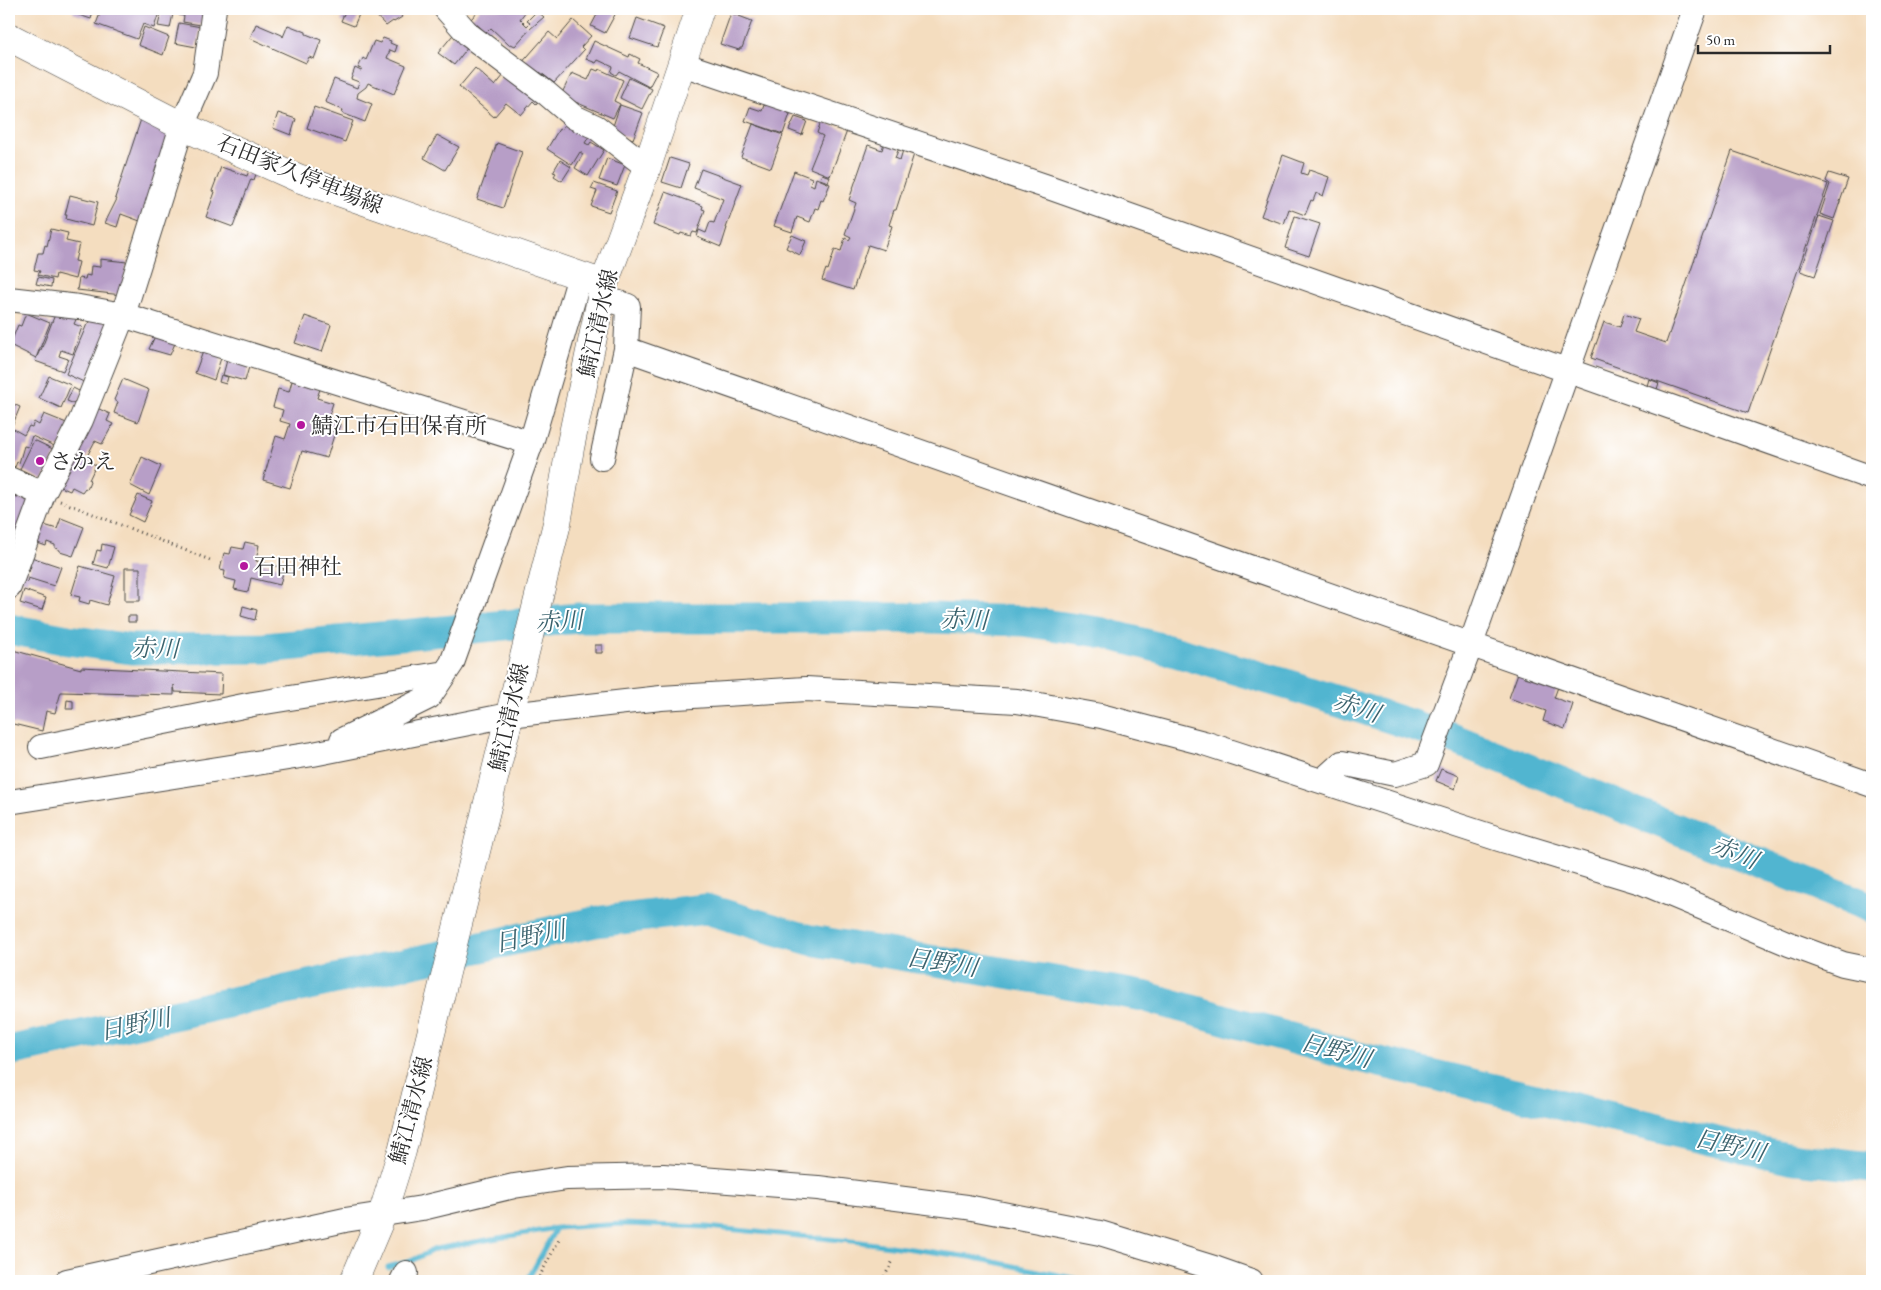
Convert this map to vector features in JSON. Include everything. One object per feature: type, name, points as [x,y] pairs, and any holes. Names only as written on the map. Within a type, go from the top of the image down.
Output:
[{"type":"main road","name":"鯖江清水線","points":[[354,1281],[382,1214],[402,1151],[504,743],[509,715],[557,523],[595,286],[647,167],[700,9]]},
{"type":"main road","name":"石田家久停車場線","points":[[9,37],[182,126],[298,178],[595,286]]},
{"type":"street","points":[[9,587],[43,494],[81,420],[124,315],[182,126],[205,73],[214,9]]},
{"type":"street","points":[[446,9],[469,35],[574,117],[596,127],[647,167]]},
{"type":"street","points":[[1322,780],[1342,763],[1395,774],[1426,764],[1471,644],[1695,9]]},
{"type":"street","points":[[682,64],[1051,188],[1872,478]]},
{"type":"street","points":[[313,754],[429,697],[446,673],[452,663],[531,443],[595,286],[628,306],[626,350],[602,458]]},
{"type":"street","points":[[9,299],[79,307],[124,315],[531,443]]},
{"type":"street","points":[[626,350],[1872,785]]},
{"type":"street","points":[[9,479],[43,494]]},
{"type":"street","points":[[41,747],[253,704],[446,673]]},
{"type":"street","points":[[9,802],[313,754],[509,715],[661,698],[806,689],[1017,702],[1101,716],[1204,743],[1499,839],[1641,882],[1789,944],[1843,964],[1872,970]]},
{"type":"street","points":[[67,1281],[345,1220],[422,1208],[514,1186],[567,1178],[663,1176],[818,1188],[966,1207],[1100,1234],[1251,1281]]},
{"type":"path","points":[[43,494],[210,560]]},
{"type":"path","points":[[537,1281],[559,1240]]},
{"type":"path","points":[[882,1281],[894,1259]]},
{"type":"building","points":[[74,9],[94,9],[91,19],[73,13]]},
{"type":"building","points":[[96,9],[160,9],[154,28],[143,24],[137,39],[96,24],[101,11]]},
{"type":"building","points":[[162,9],[174,9],[170,28],[158,26]]},
{"type":"building","points":[[180,9],[204,9],[201,25],[183,22],[184,16],[179,15]]},
{"type":"building","points":[[346,9],[360,12],[354,26],[341,21]]},
{"type":"building","points":[[370,9],[406,9],[400,14],[402,17],[386,26]]},
{"type":"building","points":[[480,9],[524,9],[526,11],[520,19],[527,26],[530,23],[527,21],[537,11],[544,17],[515,46],[509,45],[491,28],[486,33],[471,19]]},
{"type":"building","points":[[600,9],[618,9],[605,33],[591,26]]},
{"type":"building","points":[[731,13],[752,21],[742,48],[739,50],[720,44]]},
{"type":"building","points":[[637,18],[664,28],[657,47],[630,38]]},
{"type":"building","points":[[573,20],[591,36],[581,47],[584,50],[554,83],[540,72],[535,77],[520,65],[549,32],[557,39]]},
{"type":"building","points":[[179,23],[201,27],[196,47],[175,43]]},
{"type":"building","points":[[256,24],[283,37],[288,25],[321,40],[314,59],[309,57],[306,63],[250,38]]},
{"type":"building","points":[[144,27],[169,37],[163,55],[138,45]]},
{"type":"building","points":[[457,30],[472,42],[454,65],[438,53]]},
{"type":"building","points":[[383,38],[397,46],[395,52],[390,50],[387,58],[406,66],[394,94],[368,83],[358,93],[357,98],[372,104],[365,122],[342,113],[343,110],[325,102],[334,79],[357,88],[359,82],[351,79],[355,68],[361,71],[362,69],[358,68],[363,58],[366,60],[374,41],[380,43]]},
{"type":"building","points":[[594,41],[629,57],[630,54],[640,59],[638,63],[657,72],[649,87],[619,71],[616,75],[611,72],[613,67],[598,60],[596,63],[586,59]]},
{"type":"building","points":[[475,68],[495,86],[508,70],[542,97],[536,104],[533,101],[521,115],[506,103],[494,117],[459,87]]},
{"type":"building","points":[[593,69],[598,71],[599,69],[623,80],[614,101],[620,104],[613,118],[566,98],[567,95],[562,93],[572,73],[588,80]]},
{"type":"building","points":[[629,78],[652,89],[642,109],[620,98]]},
{"type":"building","points":[[768,102],[789,110],[788,113],[790,114],[783,134],[745,121],[750,107],[762,111],[764,105],[766,106]]},
{"type":"building","points":[[620,105],[643,113],[633,139],[614,132],[613,126]]},
{"type":"building","points":[[314,107],[353,121],[345,142],[307,128]]},
{"type":"building","points":[[278,113],[296,119],[291,135],[273,128]]},
{"type":"building","points":[[142,116],[174,127],[140,221],[121,214],[117,227],[105,223],[117,199],[115,198]]},
{"type":"building","points":[[795,117],[807,121],[802,135],[789,130]]},
{"type":"building","points":[[568,119],[591,133],[585,143],[589,145],[591,142],[604,150],[588,176],[575,168],[583,154],[580,152],[572,165],[547,149],[559,129],[561,130]]},
{"type":"building","points":[[821,121],[847,131],[830,176],[810,168],[823,136],[817,133]]},
{"type":"building","points":[[753,124],[783,135],[771,168],[741,157]]},
{"type":"building","points":[[437,135],[459,147],[445,170],[424,158]]},
{"type":"building","points":[[497,143],[522,152],[503,208],[477,199]]},
{"type":"building","points":[[884,143],[899,148],[895,158],[900,160],[903,150],[914,154],[896,210],[894,210],[889,225],[892,226],[884,250],[868,245],[853,290],[822,280],[826,269],[828,270],[835,249],[841,251],[845,238],[849,240],[851,237],[845,234],[856,203],[849,200],[868,145],[882,150]]},
{"type":"building","points":[[1732,151],[1828,184],[1748,413],[1591,358],[1604,322],[1620,327],[1624,314],[1639,319],[1634,332],[1666,343]]},
{"type":"building","points":[[1283,155],[1304,163],[1301,173],[1307,175],[1309,170],[1329,177],[1323,196],[1316,193],[1305,215],[1289,209],[1284,224],[1261,216]]},
{"type":"building","points":[[607,158],[625,165],[617,186],[599,180]]},
{"type":"building","points":[[670,158],[689,164],[681,188],[662,182]]},
{"type":"building","points":[[560,160],[571,167],[562,181],[554,176],[556,173],[553,172]]},
{"type":"building","points":[[251,165],[258,168],[254,180],[251,179],[233,227],[206,217],[215,192],[212,191],[221,167],[247,176]]},
{"type":"building","points":[[701,169],[742,184],[721,247],[697,237],[699,230],[706,233],[710,222],[714,223],[723,199],[694,188]]},
{"type":"building","points":[[794,171],[812,178],[810,184],[814,186],[816,178],[830,184],[818,209],[815,208],[810,222],[797,217],[792,232],[774,226]]},
{"type":"building","points":[[1829,173],[1848,179],[1834,219],[1820,214],[1830,184],[1826,181]]},
{"type":"building","points":[[822,174],[830,177],[828,182],[820,179]]},
{"type":"building","points":[[594,183],[617,191],[609,212],[591,206],[597,191],[591,189]]},
{"type":"building","points":[[665,192],[703,206],[702,209],[705,210],[697,233],[693,232],[691,236],[681,233],[680,235],[653,225]]},
{"type":"building","points":[[70,195],[98,202],[92,226],[66,219],[67,215],[65,215]]},
{"type":"building","points":[[1295,216],[1320,224],[1309,256],[1285,248]]},
{"type":"building","points":[[1819,216],[1834,221],[1815,276],[1800,271]]},
{"type":"building","points":[[51,229],[68,233],[66,241],[79,244],[75,261],[79,262],[75,279],[56,274],[55,279],[38,275],[40,271],[34,270],[38,253],[43,253],[45,245],[47,246]]},
{"type":"building","points":[[792,235],[806,241],[800,255],[786,248]]},
{"type":"building","points":[[100,259],[127,262],[122,295],[77,290],[79,278],[85,279],[86,275],[90,276],[91,266],[100,267]]},
{"type":"building","points":[[38,277],[52,280],[51,287],[36,284]]},
{"type":"building","points":[[56,312],[78,315],[74,324],[82,327],[73,354],[61,350],[59,356],[68,359],[63,371],[35,361]]},
{"type":"building","points":[[26,313],[50,323],[36,358],[10,345],[18,325],[21,326]]},
{"type":"building","points":[[93,315],[111,325],[86,383],[66,374],[87,324],[89,324]]},
{"type":"building","points":[[305,316],[331,325],[322,352],[295,343]]},
{"type":"building","points":[[156,334],[176,341],[170,355],[149,349]]},
{"type":"building","points":[[204,349],[222,355],[214,380],[195,373]]},
{"type":"building","points":[[227,360],[249,367],[245,381],[223,375]]},
{"type":"building","points":[[221,375],[228,377],[226,384],[219,382]]},
{"type":"building","points":[[49,376],[71,385],[61,408],[39,398]]},
{"type":"building","points":[[123,379],[149,390],[138,422],[114,413],[118,402],[114,400]]},
{"type":"building","points":[[1649,379],[1659,383],[1657,389],[1647,386]]},
{"type":"building","points":[[292,381],[320,389],[317,398],[333,403],[326,425],[311,421],[310,424],[335,432],[327,458],[302,451],[290,488],[263,480],[276,436],[285,439],[290,424],[280,421],[283,410],[273,407],[278,389],[289,392]]},
{"type":"building","points":[[73,388],[83,393],[77,405],[67,401]]},
{"type":"building","points":[[9,402],[20,407],[10,427],[24,435],[29,426],[32,427],[34,422],[39,425],[44,414],[69,424],[59,448],[32,436],[28,447],[24,446],[19,463],[17,462],[15,467],[9,464]]},
{"type":"building","points":[[97,408],[110,414],[107,421],[113,424],[102,444],[95,441],[85,460],[96,465],[87,489],[85,488],[82,492],[72,487],[70,491],[58,486]]},
{"type":"building","points":[[330,421],[340,424],[338,430],[328,427]]},
{"type":"building","points":[[34,440],[57,451],[43,480],[20,469]]},
{"type":"building","points":[[142,457],[161,466],[149,495],[130,485]]},
{"type":"building","points":[[138,495],[152,501],[143,522],[129,515]]},
{"type":"building","points":[[9,496],[13,502],[15,496],[31,502],[16,540],[9,538]]},
{"type":"building","points":[[61,518],[84,527],[73,556],[60,552],[60,550],[55,548],[55,545],[47,542],[46,546],[35,542],[41,524],[57,529]]},
{"type":"building","points":[[245,542],[259,545],[256,561],[284,568],[280,585],[251,578],[248,592],[234,589],[236,581],[224,578],[225,571],[220,570],[224,553],[230,554],[232,547],[243,549]]},
{"type":"building","points":[[102,544],[114,547],[108,568],[93,564],[97,550],[101,551]]},
{"type":"building","points":[[28,556],[61,567],[54,586],[28,578],[27,582],[21,580],[24,570],[29,572],[31,566],[26,564]]},
{"type":"building","points":[[80,566],[115,576],[107,605],[90,600],[89,604],[79,601],[80,597],[71,595]]},
{"type":"building","points":[[125,568],[140,568],[140,601],[125,601]]},
{"type":"building","points":[[24,590],[46,598],[42,610],[20,603]]},
{"type":"building","points":[[243,606],[257,610],[255,620],[241,616]]},
{"type":"building","points":[[128,616],[136,616],[136,622],[128,622]]},
{"type":"building","points":[[595,645],[602,645],[602,653],[595,653]]},
{"type":"building","points":[[9,649],[81,669],[81,667],[222,674],[221,694],[175,692],[174,685],[174,695],[61,692],[55,713],[46,711],[42,731],[9,723]]},
{"type":"building","points":[[1518,673],[1558,687],[1554,698],[1573,704],[1565,729],[1543,721],[1546,711],[1509,698]]},
{"type":"building","points":[[67,700],[73,701],[73,709],[66,709]]},
{"type":"building","points":[[1441,769],[1459,776],[1455,789],[1436,781]]},
{"type":"waterway","name":"赤川","points":[[9,629],[131,649],[265,648],[579,618],[931,618],[1022,621],[1099,632],[1289,685],[1452,738],[1872,907]]},
{"type":"waterway","name":"日野川","points":[[9,1051],[595,922],[706,909],[810,940],[1143,996],[1350,1055],[1743,1148],[1796,1159],[1872,1167]]},
{"type":"waterway","points":[[388,1267],[411,1261],[435,1249],[556,1228],[623,1224],[706,1227],[861,1242],[970,1257],[1088,1281]]},
{"type":"waterway","points":[[527,1281],[556,1228]]},
{"type":"waterway","points":[[320,1281],[327,1280]]},
{"type":"place","name":"鯖江市石田保育所","points":[[301,425]]},
{"type":"place","name":"さかえ","points":[[40,461]]},
{"type":"place","name":"石田神社","points":[[244,566]]}]
